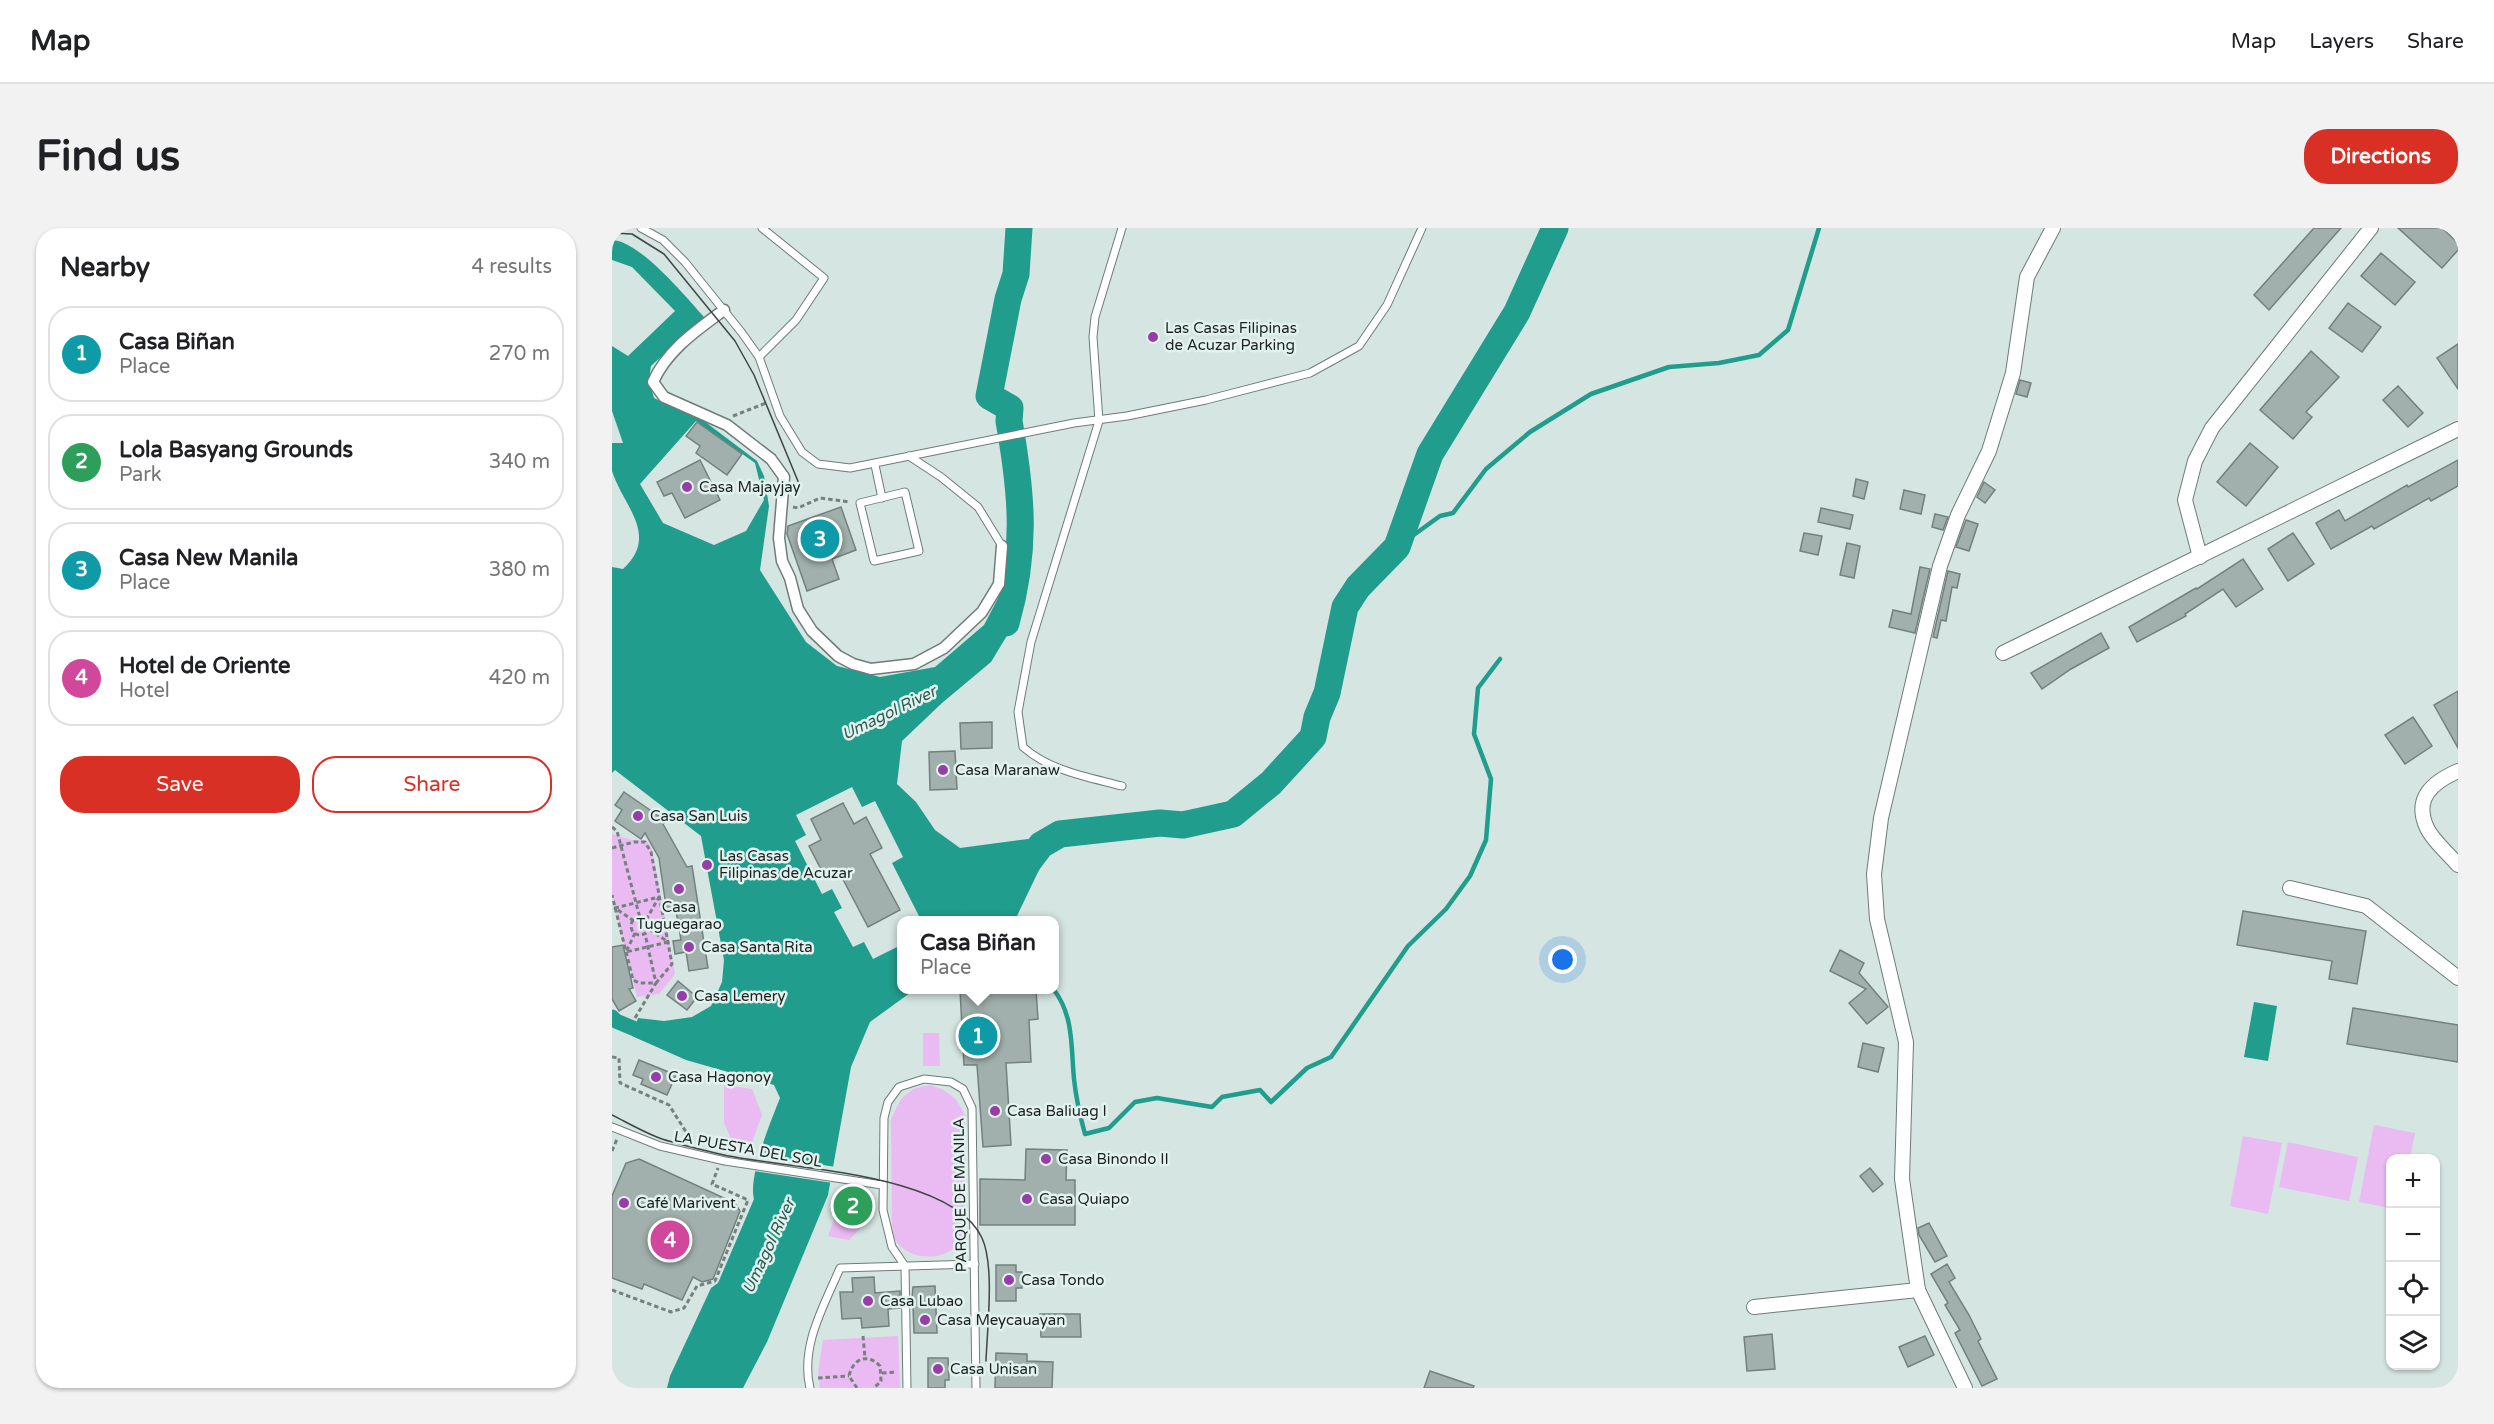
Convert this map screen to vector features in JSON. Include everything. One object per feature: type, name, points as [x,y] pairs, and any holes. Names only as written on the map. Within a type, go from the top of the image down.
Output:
[{"type":"street","points":[[1965,1388],[1918,1290],[1902,1179],[1906,1042],[1877,919],[1874,874],[1881,818],[1940,566],[1958,515],[1989,451],[2013,373],[2027,278],[2053,228]]},
{"type":"street","points":[[2200,556],[2186,500],[2199,453],[2212,428],[2371,228]]},
{"type":"street","points":[[724,310],[676,349],[660,366],[653,381],[664,397],[728,425],[771,459],[784,477],[779,538],[782,561],[790,578],[798,609],[812,631],[838,656],[853,664],[871,669],[914,664],[944,648],[982,612],[999,585],[1002,546]]},
{"type":"street","points":[[2003,653],[2458,429]]},
{"type":"street","points":[[2458,771],[2428,789],[2423,806],[2427,829],[2458,865]]},
{"type":"street","points":[[2438,841],[2458,855]]},
{"type":"street","points":[[2290,888],[2366,906],[2458,978]]},
{"type":"street","points":[[1754,1308],[1918,1290]]},
{"type":"lane","points":[[641,228],[663,240],[686,262],[759,357],[780,416],[802,452],[818,464],[850,468],[1074,423],[1099,421],[1206,400],[1310,373],[1359,346],[1387,305],[1422,228]]},
{"type":"lane","points":[[759,357],[796,320],[824,278],[762,228]]},
{"type":"lane","points":[[1122,228],[1101,294],[1094,327],[1099,421],[1031,642],[1018,712],[1023,747],[1035,758],[1067,771],[1122,786]]},
{"type":"lane","points":[[909,456],[941,477],[978,507],[1002,546]]},
{"type":"lane","points":[[874,465],[882,498]]},
{"type":"lane","points":[[905,492],[919,550],[874,561],[860,503],[882,498],[905,492]]},
{"type":"lane","name":"PARQUE DE MANILA","points":[[882,1185],[884,1118],[888,1102],[899,1087],[924,1079],[951,1082],[963,1089],[972,1108],[976,1388]]},
{"type":"lane","name":"LA PUESTA DEL SOL","points":[[612,1127],[660,1146],[722,1160],[882,1185]]},
{"type":"lane","points":[[882,1185],[886,1231],[892,1247],[905,1266],[907,1388]]},
{"type":"lane","points":[[810,1388],[808,1378],[812,1333],[840,1269],[975,1264]]},
{"type":"path","points":[[728,425],[734,416],[774,400]]},
{"type":"path","points":[[798,508],[820,498],[860,503]]},
{"type":"path","points":[[612,827],[617,831],[640,918]]},
{"type":"path","points":[[612,848],[645,842],[651,852],[672,964],[656,983],[634,1018]]},
{"type":"path","points":[[612,895],[633,980],[639,983],[656,983]]},
{"type":"path","points":[[615,908],[660,897]]},
{"type":"path","points":[[660,897],[646,920],[649,929],[668,942]]},
{"type":"path","points":[[615,908],[634,921]]},
{"type":"path","points":[[635,933],[632,927],[634,921],[640,918],[646,920]]},
{"type":"path","points":[[645,934],[649,929]]},
{"type":"path","points":[[626,952],[635,933]]},
{"type":"path","points":[[635,933],[645,934]]},
{"type":"path","points":[[645,934],[656,983]]},
{"type":"path","points":[[626,952],[668,942]]},
{"type":"path","points":[[612,1058],[619,1059],[620,1083],[669,1105],[701,1155]]},
{"type":"path","points":[[612,1290],[671,1312],[684,1308],[697,1286],[715,1281],[748,1200],[712,1184],[722,1160]]},
{"type":"path","points":[[863,1336],[865,1358]]},
{"type":"path","points":[[857,1388],[849,1376],[851,1367],[856,1360],[865,1358],[874,1360],[880,1366],[881,1380],[874,1388]]},
{"type":"path","points":[[808,1378],[849,1376]]},
{"type":"shaded area","points":[[612,834],[632,840],[646,840],[652,849],[675,974],[659,994],[637,997],[612,895]]},
{"type":"shaded area","points":[[923,1033],[939,1033],[940,1066],[923,1066]]},
{"type":"shaded area","points":[[724,1085],[752,1089],[762,1115],[751,1145],[732,1141],[724,1123]]},
{"type":"shaded area","points":[[930,1085],[952,1096],[965,1116],[965,1226],[958,1244],[952,1250],[935,1256],[908,1252],[895,1239],[892,1225],[891,1119],[901,1099],[913,1089]]},
{"type":"shaded area","points":[[2374,1125],[2415,1133],[2411,1154],[2386,1154],[2386,1207],[2359,1202]]},
{"type":"shaded area","points":[[2243,1136],[2282,1143],[2268,1214],[2230,1206]]},
{"type":"shaded area","points":[[2288,1142],[2358,1157],[2349,1201],[2279,1187]]},
{"type":"shaded area","points":[[845,1189],[863,1193],[870,1218],[849,1240],[828,1236]]},
{"type":"shaded area","points":[[898,1336],[900,1388],[820,1388],[818,1373],[823,1340]]},
{"type":"water","points":[[612,240],[623,243],[648,259],[704,317],[651,366],[649,380],[654,398],[704,421],[757,461],[764,476],[769,506],[760,570],[806,642],[837,666],[880,677],[935,667],[984,625],[1005,585],[1020,588],[1018,612],[1014,624],[991,662],[942,703],[902,741],[897,784],[916,802],[935,830],[960,848],[1028,839],[1050,847],[1017,916],[919,916],[892,863],[903,857],[875,801],[862,807],[852,787],[796,815],[806,835],[795,841],[822,894],[832,889],[842,908],[834,912],[853,947],[864,942],[873,959],[897,947],[897,994],[908,994],[870,1022],[851,1067],[828,1195],[767,1342],[743,1388],[667,1388],[670,1376],[711,1288],[718,1283],[754,1199],[754,1177],[757,1163],[780,1098],[774,1085],[686,1060],[632,1036],[638,1018],[664,1021],[692,1017],[711,1006],[722,982],[724,960],[701,836],[615,770],[612,773],[612,567],[623,569],[634,556],[639,532],[636,520],[612,471],[612,443],[623,443],[612,411],[612,346],[628,356],[675,311],[632,267],[612,260]],"holes":[[[696,421],[755,463],[764,500],[746,531],[714,545],[663,523],[640,484]]]},
{"type":"water","points":[[2254,1002],[2277,1006],[2268,1061],[2244,1057]]},
{"type":"pier","points":[[758,1155],[836,1167],[833,1183],[754,1171]]},
{"type":"building","points":[[2314,228],[2341,228],[2269,310],[2254,295]]},
{"type":"building","points":[[2398,228],[2442,228],[2458,243],[2458,250],[2442,268]]},
{"type":"building","points":[[2381,253],[2415,282],[2395,305],[2361,276]]},
{"type":"building","points":[[2348,303],[2381,327],[2362,352],[2329,328]]},
{"type":"building","points":[[2458,344],[2458,389],[2437,358]]},
{"type":"building","points":[[2311,351],[2339,377],[2306,412],[2312,417],[2293,439],[2260,410]]},
{"type":"building","points":[[2020,380],[2031,383],[2027,397],[2016,394]]},
{"type":"building","points":[[2398,386],[2423,413],[2408,427],[2383,400]]},
{"type":"building","points":[[697,422],[742,454],[727,475],[696,453],[700,446],[686,436]]},
{"type":"building","points":[[2250,443],[2278,467],[2246,506],[2217,482]]},
{"type":"building","name":"Casa Majayjay","points":[[700,460],[720,500],[685,518],[672,493],[664,496],[657,482]]},
{"type":"building","points":[[2458,460],[2458,486],[2431,501],[2429,498],[2374,529],[2372,526],[2331,549],[2316,523],[2339,510],[2345,521],[2407,485],[2408,487]]},
{"type":"building","points":[[1856,479],[1868,482],[1864,499],[1853,496]]},
{"type":"building","points":[[1984,482],[1995,490],[1985,503],[1977,497]]},
{"type":"building","points":[[1904,490],[1925,495],[1921,514],[1900,509]]},
{"type":"building","points":[[841,507],[856,550],[832,559],[839,579],[807,591],[787,534],[788,526]]},
{"type":"building","points":[[1821,508],[1853,515],[1850,529],[1818,522]]},
{"type":"building","points":[[1935,514],[1948,517],[1943,530],[1932,527]]},
{"type":"building","points":[[1966,520],[1978,524],[1969,551],[1956,547]]},
{"type":"building","points":[[1804,533],[1822,536],[1818,555],[1800,551]]},
{"type":"building","points":[[2293,533],[2314,564],[2288,581],[2268,549]]},
{"type":"building","points":[[1847,543],[1860,546],[1854,578],[1840,575]]},
{"type":"building","points":[[2243,559],[2263,589],[2236,607],[2223,589],[2185,614],[2186,616],[2137,642],[2129,627],[2197,589]]},
{"type":"building","points":[[1920,567],[1930,569],[1915,633],[1889,627],[1893,610],[1911,614]]},
{"type":"building","points":[[1948,571],[1960,574],[1957,588],[1952,587],[1946,621],[1941,620],[1937,638],[1933,637]]},
{"type":"building","points":[[2101,633],[2109,648],[2071,669],[2042,689],[2031,673]]},
{"type":"building","points":[[2458,691],[2458,748],[2434,705]]},
{"type":"building","points":[[2413,717],[2432,746],[2405,764],[2385,735]]},
{"type":"building","name":"Casa Maranaw","points":[[992,722],[992,748],[961,749],[960,723]]},
{"type":"building","name":"Casa Maranaw","points":[[955,751],[957,789],[930,790],[929,752]]},
{"type":"building","points":[[624,792],[666,821],[663,824],[687,867],[692,866],[708,968],[689,971],[686,952],[675,954],[673,941],[681,940],[676,911],[667,913],[659,858],[645,833],[641,839],[615,821],[622,810],[615,805]]},
{"type":"building","points":[[843,803],[854,824],[866,817],[882,848],[870,854],[900,910],[868,927],[837,868],[824,875],[809,846],[821,840],[811,819]]},
{"type":"building","points":[[2243,911],[2366,931],[2357,984],[2329,979],[2332,961],[2237,945]]},
{"type":"building","points":[[623,945],[633,988],[629,989],[636,1001],[619,1011],[612,999],[612,947]]},
{"type":"building","points":[[1840,950],[1864,963],[1859,973],[1888,1007],[1867,1024],[1849,1003],[1866,989],[1830,971]]},
{"type":"building","name":"Casa Lemery","points":[[678,981],[697,997],[687,1010],[667,995]]},
{"type":"building","points":[[960,994],[1036,994],[1038,1019],[1029,1020],[1031,1062],[1006,1063],[1011,1145],[983,1147],[977,1065],[964,1065]]},
{"type":"building","points":[[2353,1008],[2458,1025],[2458,1062],[2347,1044]]},
{"type":"building","points":[[1863,1043],[1884,1048],[1878,1072],[1858,1067]]},
{"type":"building","name":"Casa Hagonoy","points":[[639,1060],[676,1075],[667,1095],[641,1084],[643,1079],[633,1075]]},
{"type":"building","name":"Casa Quiapo","points":[[1026,1149],[1067,1150],[1066,1180],[1075,1180],[1075,1225],[980,1225],[980,1179],[1025,1180]]},
{"type":"building","points":[[639,1159],[735,1203],[740,1211],[713,1279],[702,1282],[693,1277],[682,1300],[644,1284],[642,1289],[612,1278],[612,1196],[626,1163]]},
{"type":"building","points":[[1870,1168],[1883,1184],[1873,1192],[1860,1176]]},
{"type":"building","points":[[1929,1223],[1947,1256],[1935,1262],[1919,1235],[1918,1228]]},
{"type":"building","points":[[1947,1264],[1955,1278],[1949,1282],[1981,1339],[1978,1341],[1997,1379],[1982,1386],[1955,1333],[1960,1330],[1945,1305],[1948,1303],[1931,1274]]},
{"type":"building","name":"Casa Tondo","points":[[996,1265],[1016,1265],[1016,1272],[1022,1272],[1022,1288],[1016,1288],[1016,1301],[996,1301]]},
{"type":"building","name":"Casa Lubao","points":[[874,1277],[875,1293],[900,1291],[900,1308],[888,1309],[889,1326],[862,1328],[861,1318],[842,1319],[840,1292],[853,1292],[852,1278]]},
{"type":"building","name":"Casa Meycauayan","points":[[935,1286],[937,1333],[914,1333],[913,1307],[911,1307],[913,1287]]},
{"type":"building","points":[[1040,1314],[1080,1314],[1081,1337],[1041,1337]]},
{"type":"building","points":[[1772,1334],[1775,1369],[1747,1371],[1744,1337]]},
{"type":"building","points":[[1925,1336],[1934,1355],[1908,1367],[1899,1347]]},
{"type":"building","points":[[996,1353],[1027,1354],[1027,1361],[1053,1362],[1052,1388],[995,1388]]},
{"type":"building","name":"Casa Unisan","points":[[928,1358],[948,1358],[949,1380],[945,1380],[945,1388],[928,1388]]},
{"type":"building","points":[[1430,1371],[1474,1386],[1473,1388],[1424,1388]]},
{"type":"waterway","name":"Umagol River","points":[[1006,623],[1013,596],[1020,547],[1019,498],[1009,421],[1010,408],[989,396],[1008,299],[1016,274],[1019,228]]},
{"type":"waterway","points":[[974,916],[1026,865],[1041,845],[1060,834],[1160,823],[1183,825],[1233,814],[1271,783],[1313,737],[1317,717],[1327,693],[1345,607],[1358,587],[1397,547],[1430,454],[1517,312],[1555,228]]},
{"type":"waterway","points":[[1397,547],[1440,516],[1453,513],[1486,469],[1530,432],[1591,394],[1669,367],[1719,363],[1759,355],[1788,330],[1819,228]]},
{"type":"waterway","points":[[1056,994],[1068,1021],[1076,1093],[1085,1134],[1109,1128],[1135,1102],[1157,1098],[1212,1107],[1222,1097],[1260,1090],[1271,1102],[1307,1068],[1331,1057],[1408,946],[1446,909],[1470,876],[1486,840],[1491,779],[1474,734],[1478,688],[1500,659]]},
{"type":"waterway","points":[[612,1017],[616,1021],[652,1036]]},
{"type":"tram line","points":[[612,233],[632,234],[664,254],[735,341],[754,375],[800,486]]},
{"type":"tram line","points":[[612,1115],[656,1137],[724,1155],[825,1170],[904,1186],[938,1199],[965,1216],[982,1238],[986,1250],[989,1281],[986,1361]]},
{"type":"place","name":"Las Casas Filipinas de Acuzar Parking","points":[[1153,337]]},
{"type":"place","name":"Casa Majayjay","points":[[687,487]]},
{"type":"place","name":"Casa New Manila","points":[[820,539]]},
{"type":"place","name":"Casa Maranaw","points":[[943,770]]},
{"type":"place","name":"Casa San Luis","points":[[638,816]]},
{"type":"place","name":"Las Casas Filipinas de Acuzar","points":[[707,865]]},
{"type":"place","name":"Casa Tuguegarao","points":[[679,889]]},
{"type":"place","name":"Casa Santa Rita","points":[[689,947]]},
{"type":"place","name":"Casa Lemery","points":[[682,996]]},
{"type":"place","name":"Casa Biñan","points":[[978,1036]]},
{"type":"place","name":"Casa Hagonoy","points":[[656,1077]]},
{"type":"place","name":"Casa Baliuag I","points":[[995,1111]]},
{"type":"place","name":"Casa Binondo II","points":[[1046,1159]]},
{"type":"place","name":"Casa Quiapo","points":[[1027,1199]]},
{"type":"place","name":"Café Marivent","points":[[624,1203]]},
{"type":"place","name":"Lola Basyang Grounds","points":[[853,1206]]},
{"type":"place","name":"Hotel de Oriente","points":[[670,1240]]},
{"type":"place","name":"Casa Tondo","points":[[1009,1280]]},
{"type":"place","name":"Casa Lubao","points":[[868,1301]]},
{"type":"place","name":"Casa Meycauayan","points":[[925,1320]]},
{"type":"place","name":"Casa Unisan","points":[[938,1369]]}]
